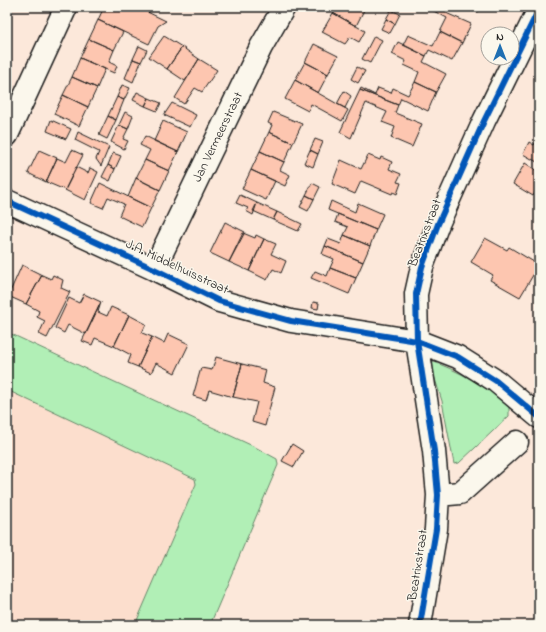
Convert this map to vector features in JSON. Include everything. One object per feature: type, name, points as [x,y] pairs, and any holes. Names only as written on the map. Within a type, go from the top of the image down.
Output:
[{"type":"street","points":[[7,135],[66,7]]},
{"type":"street","name":"Jan Vermeerstraat","points":[[154,269],[261,48],[284,7]]},
{"type":"street","name":"Beatrixstraat","points":[[420,625],[436,529],[438,495],[434,451],[417,341],[416,294],[422,267],[438,224],[484,121],[539,9]]},
{"type":"street","name":"J.A. Middelhuisstraat","points":[[7,201],[154,269],[219,301],[291,321],[417,341],[458,357],[496,381],[539,417]]},
{"type":"street","points":[[438,495],[460,493],[517,442]]},
{"type":"shaded area","points":[[7,364],[252,472],[196,625],[7,625]]},
{"type":"green space","points":[[7,332],[255,447],[277,459],[278,465],[210,625],[135,625],[196,484],[195,479],[7,390]]},
{"type":"green space","points":[[429,360],[471,379],[509,405],[509,416],[459,463],[454,464],[442,401]]},
{"type":"building","points":[[104,7],[137,7],[166,21],[158,26],[149,44],[98,20]]},
{"type":"building","points":[[336,7],[365,8],[356,26],[333,13]]},
{"type":"building","points":[[426,7],[449,7],[446,13],[471,24],[462,43],[440,32],[447,18]]},
{"type":"building","points":[[469,7],[481,7],[478,12]]},
{"type":"building","points":[[391,10],[400,14],[395,24],[386,19]]},
{"type":"building","points":[[333,13],[365,31],[359,42],[350,37],[345,44],[322,32]]},
{"type":"building","points":[[386,19],[395,24],[390,33],[381,29]]},
{"type":"building","points":[[98,20],[123,32],[114,50],[89,39]]},
{"type":"building","points":[[440,32],[462,43],[452,61],[429,50],[426,56],[403,45],[408,35],[433,46]]},
{"type":"building","points":[[164,36],[182,47],[167,69],[149,57]]},
{"type":"building","points":[[374,36],[382,40],[370,63],[362,59]]},
{"type":"building","points":[[89,39],[114,50],[109,62],[117,66],[114,73],[80,58]]},
{"type":"building","points":[[398,42],[426,56],[423,62],[446,74],[436,92],[415,82],[419,72],[404,65],[406,61],[392,54]]},
{"type":"building","points":[[314,44],[338,56],[328,74],[305,62]]},
{"type":"building","points":[[139,46],[147,50],[141,62],[133,59]]},
{"type":"building","points":[[182,47],[199,59],[185,81],[167,69]]},
{"type":"building","points":[[80,58],[105,69],[97,88],[72,77]]},
{"type":"building","points":[[133,59],[141,62],[133,82],[125,78]]},
{"type":"building","points":[[199,59],[217,70],[202,92],[195,88],[184,104],[175,98]]},
{"type":"building","points":[[305,62],[328,74],[318,93],[295,80]]},
{"type":"building","points":[[357,67],[365,71],[358,83],[351,79]]},
{"type":"building","points":[[72,77],[97,88],[88,107],[63,95]]},
{"type":"building","points":[[295,80],[348,110],[342,121],[311,104],[308,111],[285,99]]},
{"type":"building","points":[[415,82],[436,92],[428,111],[401,98],[398,105],[360,90],[361,88],[375,95],[378,88],[391,93],[393,88],[408,95]]},
{"type":"building","points":[[122,85],[130,88],[124,100],[117,97]]},
{"type":"building","points":[[360,90],[398,105],[395,113],[422,124],[412,147],[391,138],[395,127],[382,122],[387,112],[366,103],[351,138],[340,132]]},
{"type":"building","points":[[344,91],[351,96],[345,108],[337,104]]},
{"type":"building","points":[[137,92],[149,98],[145,106],[133,100]]},
{"type":"building","points":[[63,95],[88,107],[79,126],[54,114]]},
{"type":"building","points":[[117,97],[124,100],[116,120],[108,116]]},
{"type":"building","points":[[149,98],[161,103],[157,111],[145,106]]},
{"type":"building","points":[[172,103],[196,115],[190,127],[164,115]]},
{"type":"building","points":[[125,112],[133,116],[128,129],[119,125]]},
{"type":"building","points":[[273,112],[302,124],[293,143],[269,132],[272,125],[268,123]]},
{"type":"building","points":[[108,116],[116,120],[107,139],[99,135]]},
{"type":"building","points":[[51,120],[71,129],[66,139],[47,131]]},
{"type":"building","points":[[163,121],[187,132],[178,152],[154,141]]},
{"type":"building","points":[[119,125],[128,129],[123,139],[128,141],[124,149],[111,142]]},
{"type":"building","points":[[78,132],[109,147],[101,166],[96,159],[99,152],[75,140]]},
{"type":"building","points":[[269,132],[293,143],[284,162],[260,151]]},
{"type":"building","points":[[145,136],[178,152],[169,171],[145,160],[150,150],[140,145]]},
{"type":"building","points":[[539,136],[539,158],[537,162],[523,154],[529,142],[534,145]]},
{"type":"building","points":[[315,139],[323,142],[318,154],[310,150]]},
{"type":"building","points":[[39,150],[57,158],[46,182],[28,173]]},
{"type":"building","points":[[72,150],[83,155],[65,190],[46,182],[57,158],[66,162]]},
{"type":"building","points":[[310,150],[318,154],[313,167],[304,163]]},
{"type":"building","points":[[260,151],[284,162],[280,170],[290,175],[285,186],[251,170]]},
{"type":"building","points":[[113,153],[121,156],[115,169],[108,165]]},
{"type":"building","points":[[368,155],[380,160],[381,157],[392,162],[389,169],[401,174],[397,182],[401,183],[397,194],[393,192],[392,194],[361,181],[355,194],[332,184],[341,160],[361,169]]},
{"type":"building","points":[[145,160],[169,171],[160,190],[136,178]]},
{"type":"building","points":[[525,163],[539,172],[539,186],[533,196],[513,184]]},
{"type":"building","points":[[108,165],[115,169],[110,181],[102,177]]},
{"type":"building","points":[[76,167],[88,173],[90,168],[98,172],[85,200],[65,190]]},
{"type":"building","points":[[251,170],[275,181],[266,200],[242,189]]},
{"type":"building","points":[[136,178],[160,190],[151,208],[128,197]]},
{"type":"building","points":[[100,183],[151,208],[142,227],[119,216],[124,204],[108,197],[103,208],[91,203]]},
{"type":"building","points":[[312,183],[320,187],[314,199],[306,195]]},
{"type":"building","points":[[240,195],[257,203],[253,215],[246,211],[248,208],[236,203]]},
{"type":"building","points":[[306,195],[314,199],[308,211],[300,207]]},
{"type":"building","points":[[331,201],[355,212],[358,203],[383,214],[376,230],[328,210]]},
{"type":"building","points":[[257,203],[277,212],[273,220],[253,211]]},
{"type":"building","points":[[277,212],[302,224],[298,231],[273,220]]},
{"type":"building","points":[[338,214],[376,230],[370,246],[344,235],[348,227],[335,222]]},
{"type":"building","points":[[225,222],[245,232],[229,262],[210,253]]},
{"type":"building","points":[[243,233],[255,238],[256,235],[264,239],[249,271],[229,262]]},
{"type":"building","points":[[344,235],[370,246],[363,262],[325,246],[328,239],[341,244]]},
{"type":"building","points":[[485,238],[507,250],[509,247],[539,265],[520,297],[490,280],[493,275],[471,262]]},
{"type":"building","points":[[264,239],[276,244],[271,254],[286,261],[281,273],[273,269],[267,280],[249,271]]},
{"type":"building","points":[[325,246],[363,262],[356,278],[330,268],[334,259],[322,254]]},
{"type":"building","points":[[22,265],[42,275],[26,304],[8,296],[7,298],[7,293],[9,294]]},
{"type":"building","points":[[330,268],[356,278],[349,294],[311,278],[315,271],[327,276]]},
{"type":"building","points":[[42,275],[51,279],[53,275],[63,280],[61,288],[70,292],[47,338],[39,334],[45,321],[37,317],[39,311],[26,304]]},
{"type":"building","points":[[84,294],[101,302],[86,334],[68,325],[64,333],[55,328],[69,298],[79,303]]},
{"type":"building","points":[[101,302],[98,312],[107,316],[111,307],[129,315],[114,346],[95,338],[92,345],[82,341]]},
{"type":"building","points":[[313,302],[319,303],[318,309],[312,308]]},
{"type":"building","points":[[129,315],[146,324],[142,333],[152,337],[138,367],[128,363],[131,355],[114,346]]},
{"type":"building","points":[[168,334],[189,344],[175,373],[156,363],[151,373],[138,367],[152,337],[164,343]]},
{"type":"building","points":[[216,357],[242,364],[233,397],[209,390],[206,400],[193,396],[201,368],[212,370]]},
{"type":"building","points":[[242,364],[266,370],[263,383],[275,387],[265,426],[252,422],[257,402],[233,397]]},
{"type":"building","points":[[292,444],[303,451],[294,467],[282,461]]},
{"type":"cycle path","points":[[420,625],[436,529],[438,495],[434,451],[417,341],[416,294],[422,267],[438,224],[484,121],[539,9]]},
{"type":"cycle path","points":[[7,201],[154,269],[219,301],[291,321],[417,341],[458,357],[496,381],[539,417]]}]
